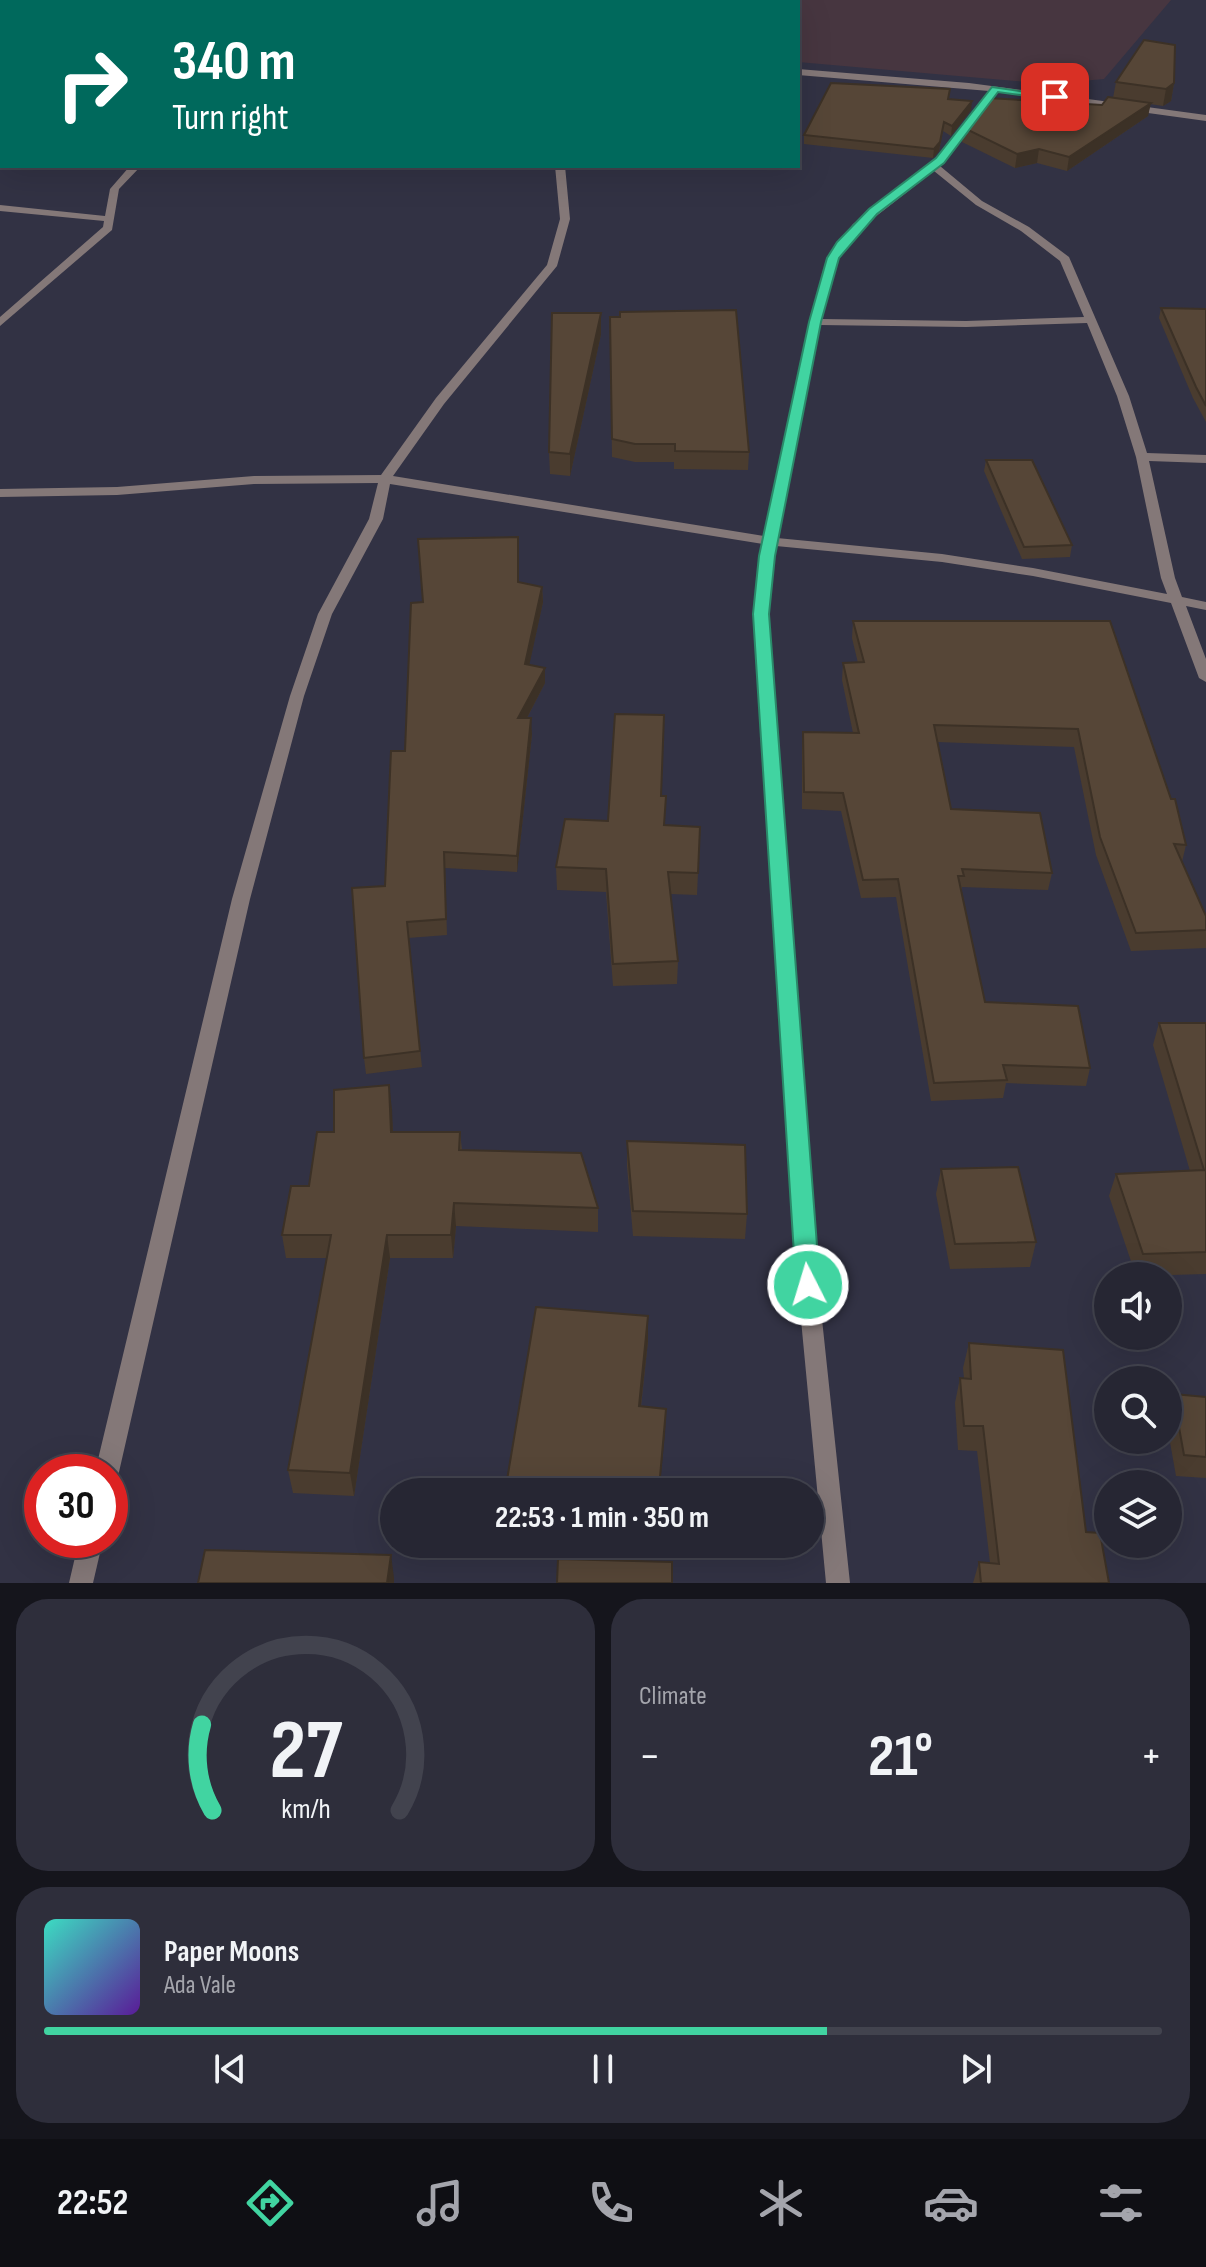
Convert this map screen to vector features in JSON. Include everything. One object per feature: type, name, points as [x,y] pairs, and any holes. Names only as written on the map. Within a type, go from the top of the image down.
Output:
[{"type":"street","points":[[800,72],[995,89],[1206,118]]},
{"type":"street","points":[[838,1583],[802,1225],[762,630],[770,541],[815,322],[833,258],[841,245],[873,212],[934,166],[995,89]]},
{"type":"street","points":[[934,166],[979,203],[1025,229],[1065,259],[1123,396],[1142,457],[1159,543],[1175,599],[1206,678]]},
{"type":"street","points":[[0,323],[101,236],[110,219],[110,195],[115,183],[134,168]]},
{"type":"street","points":[[111,1454],[241,899],[297,696],[325,614],[376,519],[383,502],[385,479],[440,401],[523,305],[552,266],[565,219],[560,168]]},
{"type":"street","points":[[0,208],[110,219]]},
{"type":"street","points":[[815,322],[966,324],[1089,320]]},
{"type":"street","points":[[1142,457],[1206,459]]},
{"type":"street","points":[[0,493],[117,491],[254,480],[385,479],[770,541],[942,558],[1206,606]]},
{"type":"street","points":[[81,1583],[87,1558]]},
{"type":"shaded area","points":[[800,0],[1171,0],[1104,79],[1049,84],[800,62]]},
{"type":"building","points":[[1144,40],[1175,45],[1174,83],[1166,89],[1116,82]]},
{"type":"building","points":[[831,83],[950,89],[948,99],[972,101],[952,126],[944,122],[940,142],[934,149],[804,135]]},
{"type":"building","points":[[1108,97],[1151,103],[1069,157],[1039,149],[1017,154],[964,128],[988,98],[1102,105]]},
{"type":"building","points":[[1161,308],[1206,309],[1206,406],[1196,387]]},
{"type":"building","points":[[736,310],[749,452],[675,451],[675,444],[635,444],[612,439],[610,317],[620,317],[620,312]]},
{"type":"building","points":[[552,313],[601,313],[570,454],[549,452]]},
{"type":"building","points":[[986,460],[1032,460],[1072,545],[1024,547]]},
{"type":"building","points":[[518,537],[518,582],[542,587],[525,664],[545,668],[518,718],[531,718],[517,856],[444,852],[446,919],[407,922],[420,1051],[364,1058],[352,888],[385,886],[391,751],[405,751],[411,603],[423,602],[418,539]]},
{"type":"building","points":[[853,621],[1110,621],[1171,799],[1175,799],[1186,845],[1174,844],[1206,916],[1206,930],[1136,933],[1100,837],[1078,729],[934,725],[951,809],[1040,813],[1052,873],[962,869],[964,876],[958,876],[985,1002],[1078,1006],[1090,1068],[1003,1065],[1007,1080],[934,1083],[898,879],[863,880],[843,793],[804,792],[803,732],[859,733],[843,663],[864,662]]},
{"type":"building","points":[[615,714],[664,715],[661,796],[666,796],[664,825],[700,827],[698,873],[668,872],[678,961],[613,964],[606,869],[556,867],[565,819],[608,821]]},
{"type":"building","points":[[1159,1023],[1206,1023],[1206,1252],[1143,1254],[1116,1174],[1204,1170]]},
{"type":"building","points":[[389,1085],[391,1132],[460,1132],[459,1150],[581,1153],[598,1208],[454,1203],[451,1235],[387,1235],[350,1473],[288,1470],[331,1235],[282,1235],[291,1186],[309,1186],[317,1132],[334,1132],[334,1090]]},
{"type":"building","points":[[627,1141],[745,1145],[747,1214],[633,1211]]},
{"type":"building","points":[[1018,1167],[1036,1242],[955,1244],[941,1169]]},
{"type":"building","points":[[536,1307],[648,1316],[639,1406],[666,1409],[660,1478],[507,1478]]},
{"type":"building","points":[[969,1343],[1063,1350],[1086,1532],[1094,1533],[1094,1558],[1104,1558],[1109,1583],[981,1583],[979,1562],[999,1564],[983,1426],[964,1426],[960,1378],[971,1379]]},
{"type":"building","points":[[1182,1395],[1206,1397],[1206,1457],[1184,1455]]},
{"type":"building","points":[[205,1550],[380,1555],[380,1558],[391,1558],[387,1583],[198,1583]]},
{"type":"building","points":[[558,1559],[672,1562],[672,1583],[557,1583]]},
{"type":"route","points":[[808,1285],[761,614],[767,556],[815,322],[833,258],[841,245],[873,212],[940,161],[995,89],[1055,97]]}]
